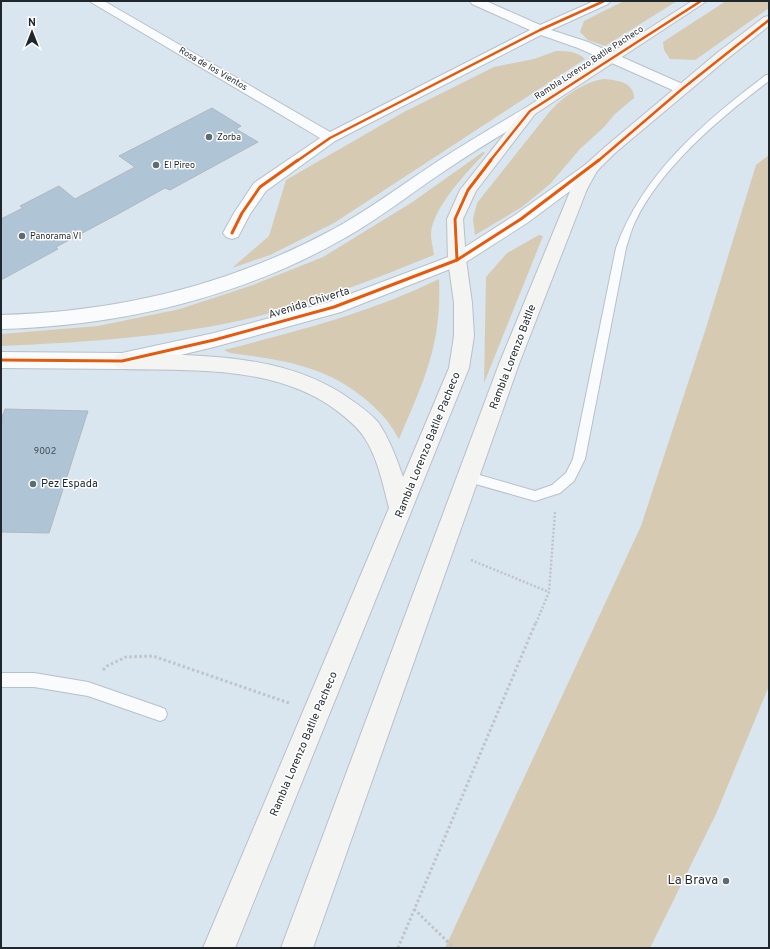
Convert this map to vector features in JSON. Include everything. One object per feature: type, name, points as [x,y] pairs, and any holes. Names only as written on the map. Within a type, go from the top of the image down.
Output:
[{"type":"main road","name":"Rambla Lorenzo Batlle Pacheco","points":[[219,948],[402,509],[459,368],[464,330],[463,303],[457,260],[455,219],[468,190],[530,111],[610,58],[701,1]]},
{"type":"main road","points":[[591,168],[682,89],[769,20]]},
{"type":"main road","name":"Rambla Lorenzo Batlle","points":[[297,948],[509,364],[570,210],[591,168]]},
{"type":"main road","points":[[122,361],[225,366],[278,372],[301,379],[323,390],[342,402],[372,431],[384,453],[402,509]]},
{"type":"street","name":"Rosa de los Vientos","points":[[95,1],[330,138]]},
{"type":"street","points":[[476,1],[540,30],[583,45],[682,89]]},
{"type":"street","points":[[232,233],[242,213],[260,187],[330,138],[540,30],[604,1]]},
{"type":"street","points":[[1,322],[104,313],[178,298],[247,276],[322,243],[530,111]]},
{"type":"street","name":"Avenida Chiverta","points":[[1,360],[122,361],[214,340],[334,307],[457,260],[521,219],[591,168]]},
{"type":"lane","points":[[469,476],[535,496],[556,488],[570,476],[579,460],[621,248],[634,216],[666,169],[732,104],[769,78]]},
{"type":"lane","points":[[1,680],[34,680],[88,689],[160,714]]},
{"type":"path","points":[[398,948],[549,592],[556,488]]},
{"type":"path","points":[[470,560],[549,592]]},
{"type":"path","points":[[88,689],[107,666],[126,657],[153,656],[317,713]]},
{"type":"path","points":[[414,909],[454,948]]},
{"type":"shaded area","points":[[624,1],[677,1],[605,46],[588,40],[580,32],[584,21]]},
{"type":"shaded area","points":[[726,1],[769,1],[769,8],[695,60],[670,59],[664,50],[663,42]]},
{"type":"shaded area","points":[[556,51],[575,53],[585,59],[334,223],[270,255],[232,268],[269,236],[286,180],[404,112],[494,67],[534,59]]},
{"type":"shaded area","points":[[604,79],[619,81],[628,85],[631,88],[634,98],[615,114],[604,127],[580,149],[550,184],[522,207],[475,235],[473,219],[477,203],[547,115],[558,103],[572,92],[580,87]]},
{"type":"shaded area","points":[[483,152],[485,153],[452,190],[437,213],[431,234],[434,255],[326,296],[259,316],[227,323],[163,334],[66,343],[1,346],[1,334],[98,326],[180,309],[253,285],[323,257],[411,203]]},
{"type":"shaded area","points":[[769,155],[769,686],[716,814],[650,948],[445,948],[641,526],[706,328],[756,165]]},
{"type":"shaded area","points":[[539,235],[543,236],[484,383],[486,277],[507,253]]},
{"type":"shaded area","points":[[439,279],[438,323],[430,362],[399,439],[385,418],[366,400],[349,387],[331,377],[294,364],[273,359],[230,353],[224,350],[333,320],[387,302]]},
{"type":"building","points":[[212,108],[241,126],[236,129],[258,142],[170,190],[165,188],[56,247],[58,249],[1,280],[1,219],[23,208],[20,206],[59,186],[75,199],[135,167],[119,156]]},
{"type":"building","name":"Pez Espada","points":[[5,409],[88,411],[49,533],[1,532],[1,420]]},
{"type":"cycle path","points":[[232,233],[242,213],[260,187],[330,138],[540,30],[604,1]]},
{"type":"cycle path","points":[[457,260],[455,219],[468,190],[530,111],[610,58],[701,1]]},
{"type":"cycle path","points":[[1,360],[122,361],[214,340],[334,307],[457,260],[521,219],[591,168],[682,89],[769,20]]},
{"type":"place","name":"Zorba","points":[[209,137]]},
{"type":"place","name":"El Pireo","points":[[156,165]]},
{"type":"place","name":"Panorama VI","points":[[22,236]]},
{"type":"place","name":"Pez Espada","points":[[33,484]]},
{"type":"place","name":"La Brava","points":[[726,881]]}]
